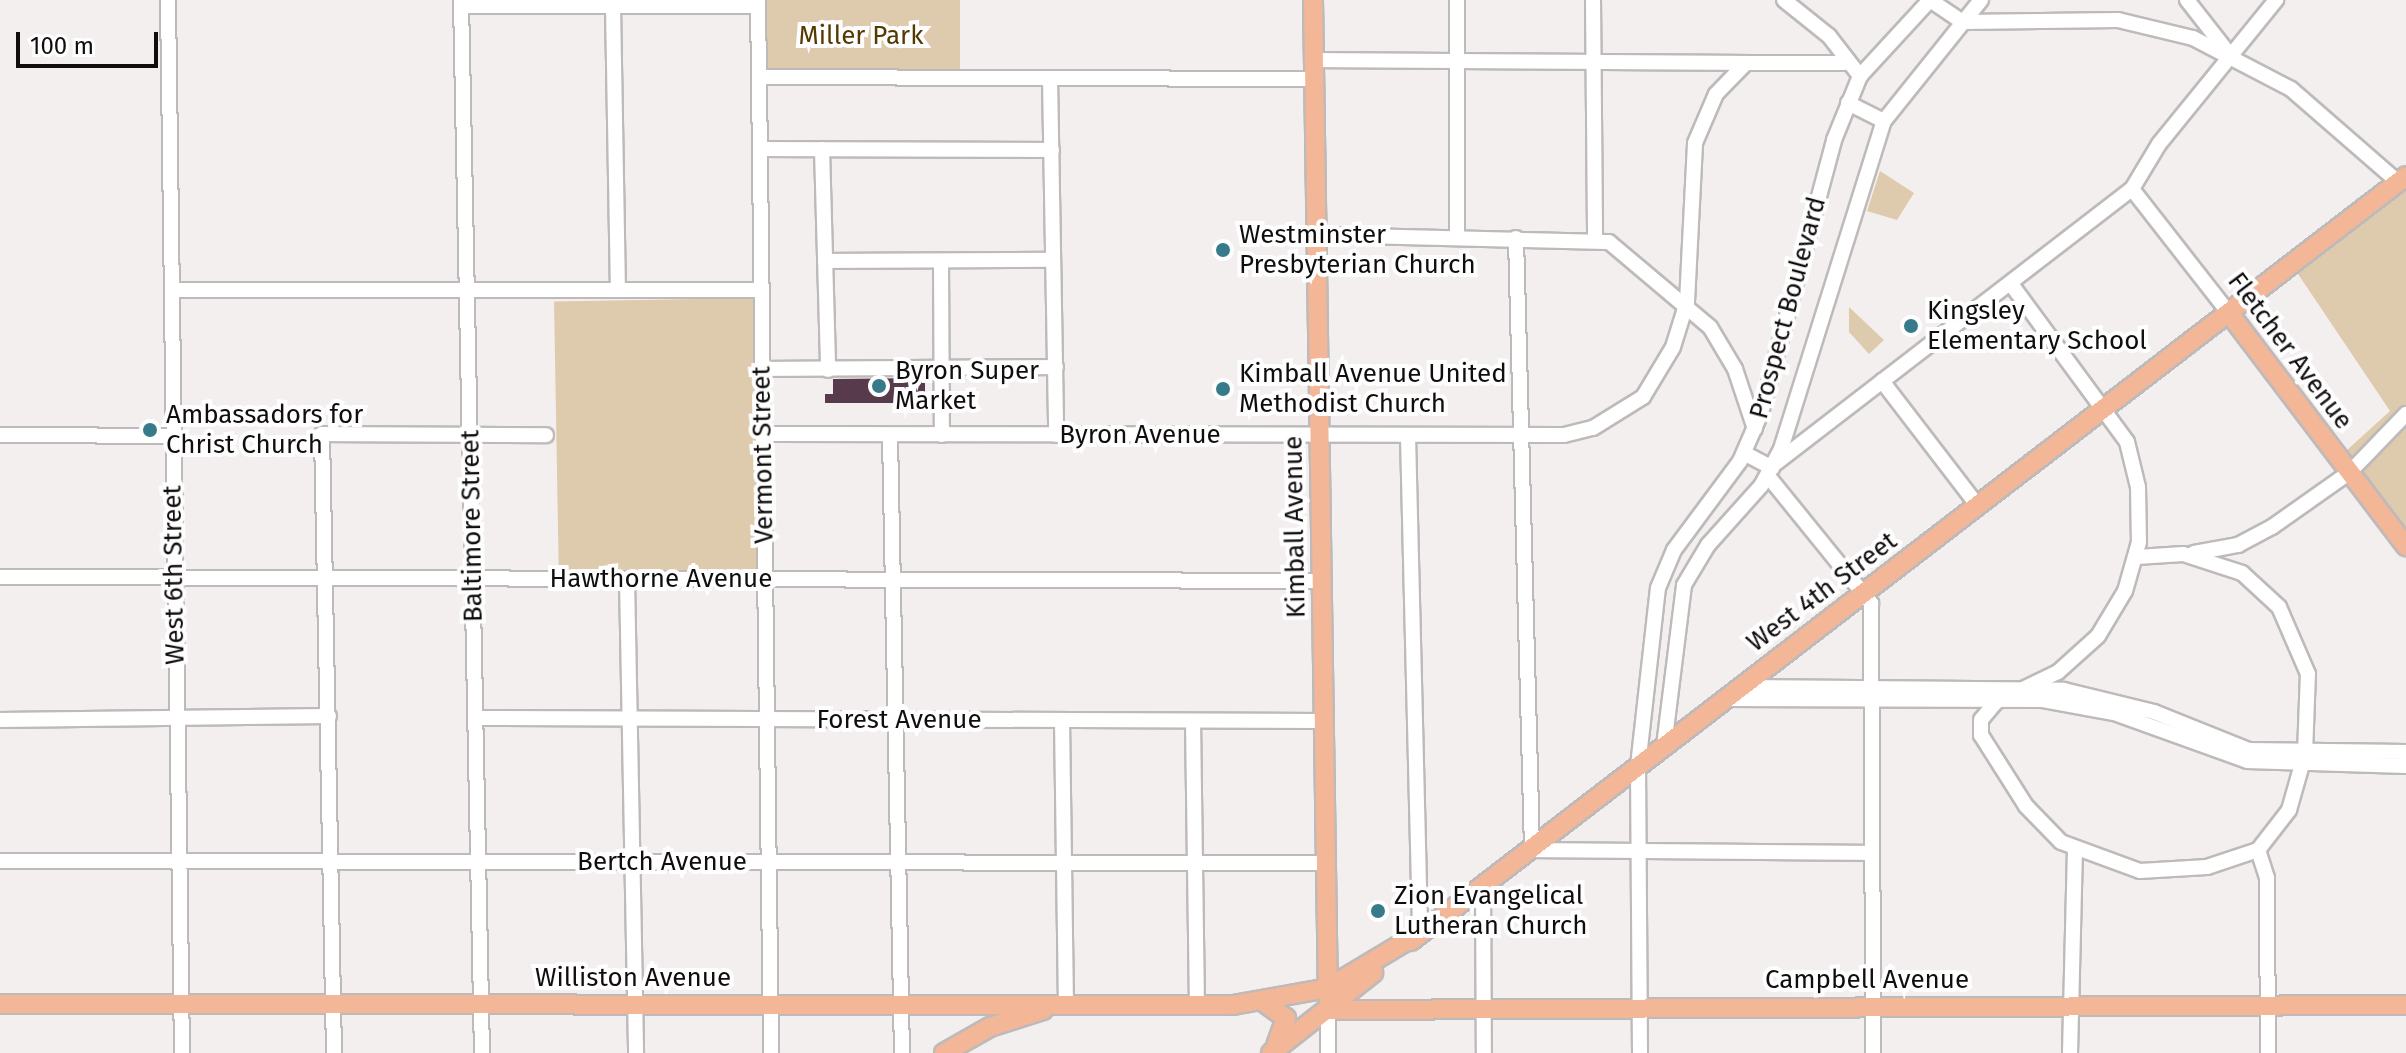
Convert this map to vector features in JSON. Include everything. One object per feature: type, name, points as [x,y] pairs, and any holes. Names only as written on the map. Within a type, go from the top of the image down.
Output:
[{"type":"main road","name":"Kimball Avenue","points":[[1313,0],[1328,1010]]},
{"type":"main road","name":"West 4th Street","points":[[1270,1053],[1483,884],[1532,850],[2402,179]]},
{"type":"main road","name":"Fletcher Avenue","points":[[2229,313],[2406,546]]},
{"type":"main road","points":[[1326,925],[1342,963],[1376,960]]},
{"type":"main road","name":"Williston Avenue","points":[[0,1004],[899,1003],[1197,1006],[1265,1003],[1328,988],[1420,933]]},
{"type":"main road","points":[[1265,1003],[1286,1018],[1285,1033],[1270,1053]]},
{"type":"main road","name":"Campbell Avenue","points":[[1328,1010],[1484,1006],[2406,1005]]},
{"type":"main road","points":[[944,1053],[1013,1018],[1066,1006]]},
{"type":"street","name":"West 6th Street","points":[[168,0],[176,721],[184,861],[182,1053]]},
{"type":"street","points":[[1457,0],[1457,236]]},
{"type":"street","points":[[1593,0],[1595,237]]},
{"type":"street","points":[[1784,0],[1829,36],[1844,63],[1860,76]]},
{"type":"street","points":[[1930,0],[1963,22],[2035,17],[2137,22],[2229,53],[2291,89],[2402,179]]},
{"type":"street","name":"Prospect Boulevard","points":[[1640,1053],[1638,766],[1662,574],[1744,453],[1755,429],[1848,103],[1860,76],[1930,0]]},
{"type":"street","name":"Prospect Boulevard","points":[[1664,746],[1684,585],[1708,545],[1771,470],[1799,404],[1884,121],[1981,0]]},
{"type":"street","points":[[2187,0],[2229,53]]},
{"type":"street","points":[[1771,470],[2132,189],[2229,53],[2276,0]]},
{"type":"street","points":[[462,3],[613,6],[758,3]]},
{"type":"street","name":"Baltimore Street","points":[[462,3],[482,1053]]},
{"type":"street","name":"Vermont Street","points":[[758,3],[771,1053]]},
{"type":"street","points":[[613,6],[618,290]]},
{"type":"street","points":[[759,77],[1050,78],[1458,61],[1844,63]]},
{"type":"street","name":"Byron Avenue","points":[[763,434],[1564,435],[1607,423],[1643,397],[1668,360],[1687,302],[1699,128],[1716,94],[1746,63]]},
{"type":"street","points":[[1050,78],[1056,435]]},
{"type":"street","points":[[1848,103],[1884,121]]},
{"type":"street","points":[[760,149],[1052,150]]},
{"type":"street","points":[[822,149],[828,370]]},
{"type":"street","name":"Fletcher Avenue","points":[[2132,189],[2229,313]]},
{"type":"street","points":[[1317,235],[1595,237],[1619,247],[1687,302],[1728,354],[1755,429]]},
{"type":"street","points":[[1516,238],[1532,850],[1872,853]]},
{"type":"street","points":[[825,261],[1053,260]]},
{"type":"street","points":[[941,261],[942,435]]},
{"type":"street","points":[[1981,735],[1981,720],[1996,702],[2069,664],[2119,606],[2137,557],[2132,455],[2107,407],[2011,284]]},
{"type":"street","points":[[173,290],[761,290]]},
{"type":"street","points":[[762,369],[1056,367]]},
{"type":"street","points":[[1882,381],[1977,505]]},
{"type":"street","points":[[2137,557],[2183,554],[2247,541],[2350,472],[2406,414]]},
{"type":"street","points":[[334,1053],[322,434],[546,435]]},
{"type":"street","points":[[0,435],[171,436]]},
{"type":"street","points":[[890,435],[902,1053]]},
{"type":"street","points":[[1408,436],[1420,933]]},
{"type":"street","points":[[1744,453],[1771,470],[1871,603],[1873,1053]]},
{"type":"street","points":[[2242,573],[2238,560],[2247,541]]},
{"type":"street","points":[[1953,703],[1981,735],[2026,806],[2075,849],[2156,872],[2207,867],[2258,850],[2289,810],[2304,760],[2310,691],[2298,640],[2274,601],[2242,573],[2183,554]]},
{"type":"street","name":"Hawthorne Avenue","points":[[0,577],[1321,581]]},
{"type":"street","points":[[627,579],[636,1053]]},
{"type":"street","points":[[2069,664],[2068,683],[2077,693]]},
{"type":"street","points":[[1740,687],[1872,694],[1953,703],[2085,707],[2230,756],[2406,766]]},
{"type":"street","points":[[1724,699],[2021,688],[2077,693],[2154,712],[2232,745],[2304,760],[2406,752]]},
{"type":"street","points":[[0,720],[176,721],[329,716]]},
{"type":"street","name":"Forest Avenue","points":[[475,718],[1323,721]]},
{"type":"street","points":[[1062,720],[1066,1006]]},
{"type":"street","points":[[1193,721],[1197,1006]]},
{"type":"street","points":[[2070,1053],[2075,849]]},
{"type":"street","points":[[2258,850],[2267,878],[2268,1053]]},
{"type":"street","name":"Bertch Avenue","points":[[0,861],[1324,863]]},
{"type":"street","points":[[1483,884],[1484,1053]]},
{"type":"street","name":"Kimball Avenue","points":[[1328,1010],[1328,1053]]},
{"type":"green space","name":"Miller Park","points":[[762,0],[960,0],[960,72],[762,72]]},
{"type":"green space","points":[[1880,171],[1914,193],[1897,220],[1867,211]]},
{"type":"green space","points":[[2406,187],[2406,532],[2346,451],[2390,411],[2296,271]]},
{"type":"green space","points":[[755,298],[760,572],[559,575],[554,302]]},
{"type":"green space","points":[[1849,307],[1884,340],[1869,354],[1849,332]]},
{"type":"building","name":"Byron Super Market","points":[[925,378],[925,403],[825,403],[825,394],[833,394],[833,379]]},
{"type":"place","name":"Westminster Presbyterian Church","points":[[1223,250]]},
{"type":"place","name":"Kingsley Elementary School","points":[[1911,326]]},
{"type":"place","name":"Byron Super Market","points":[[879,386]]},
{"type":"place","name":"Kimball Avenue United Methodist Church","points":[[1223,389]]},
{"type":"place","name":"Ambassadors for Christ Church","points":[[150,430]]},
{"type":"place","name":"Zion Evangelical Lutheran Church","points":[[1378,911]]}]
